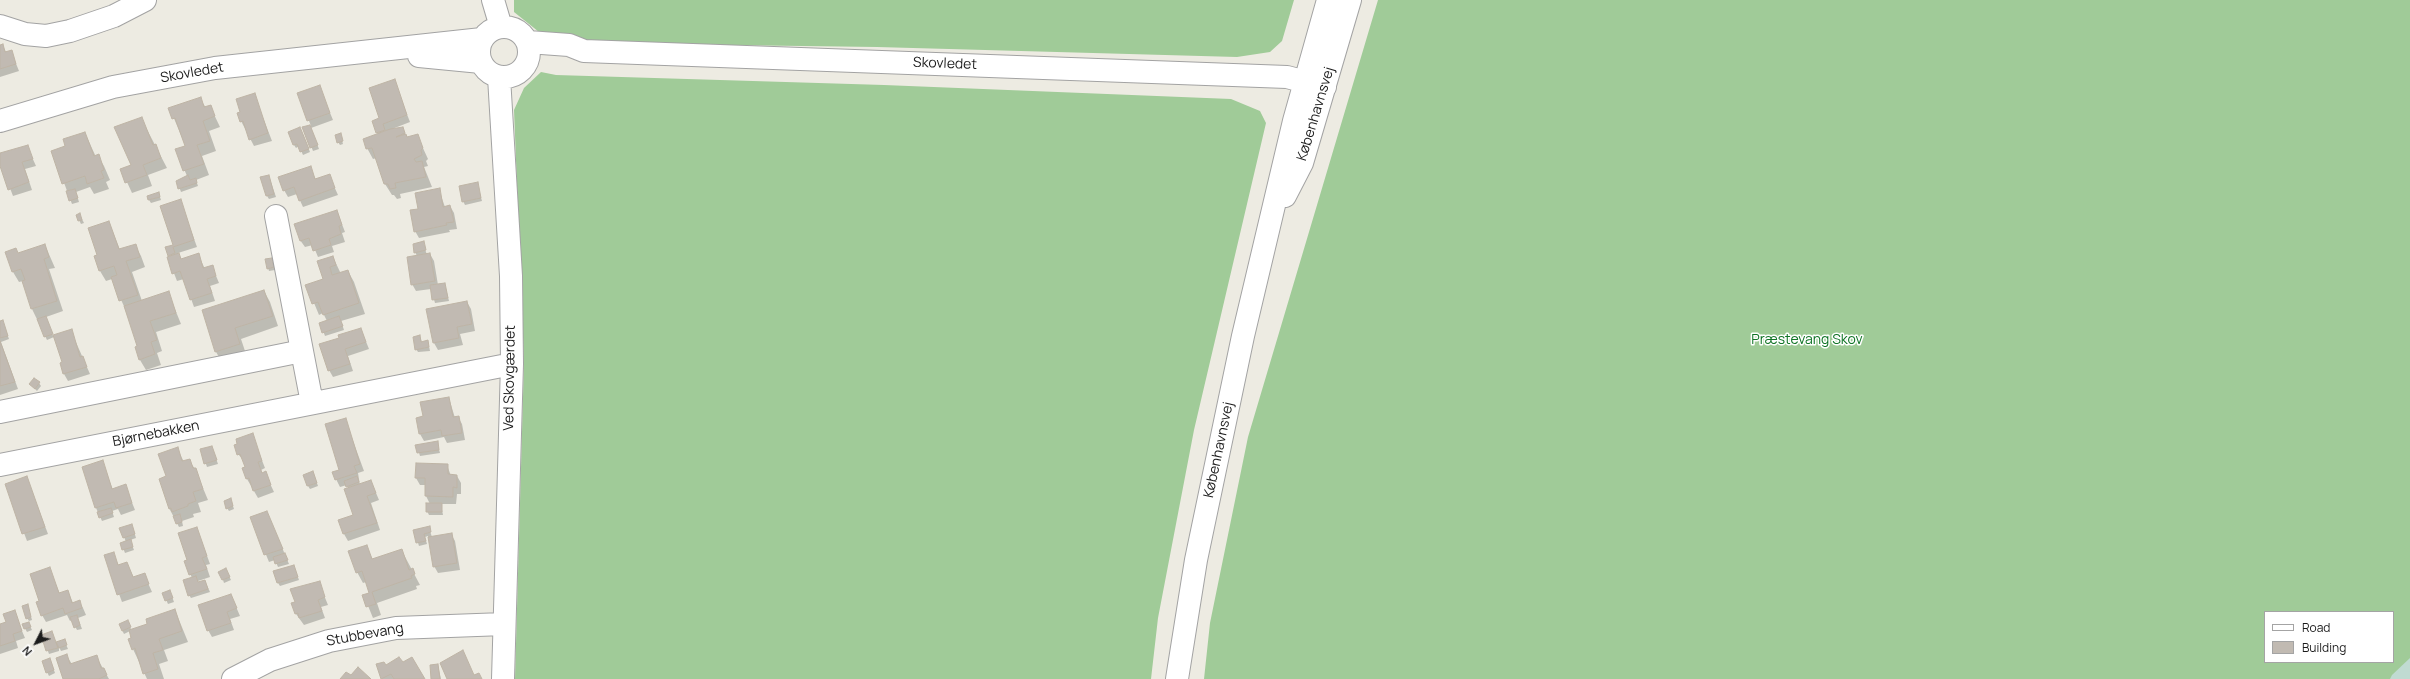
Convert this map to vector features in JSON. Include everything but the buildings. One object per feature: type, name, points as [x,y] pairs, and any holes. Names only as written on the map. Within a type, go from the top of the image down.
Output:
[{"type":"street","points":[[0,26],[25,34],[46,36],[70,31],[114,16],[145,0]]},
{"type":"street","points":[[492,0],[501,27]]},
{"type":"street","name":"Københavnsvej","points":[[1315,84],[1328,0]]},
{"type":"street","name":"Københavnsvej","points":[[1177,679],[1196,560],[1243,336],[1271,223],[1315,84],[1350,0]]},
{"type":"street","points":[[501,27],[516,29],[524,35],[528,50],[525,67],[518,74],[509,77],[499,77],[486,70],[480,62],[479,52],[482,39],[490,31],[501,27]]},
{"type":"street","name":"Skovledet","points":[[0,121],[113,87],[207,70],[482,39]]},
{"type":"street","name":"Skovledet","points":[[528,50],[569,45],[584,51],[1280,77],[1315,84]]},
{"type":"street","name":"Skovledet","points":[[388,50],[417,56],[480,62]]},
{"type":"street","name":"Ved Skovgærdet","points":[[499,77],[511,276],[512,364],[503,679]]},
{"type":"street","points":[[276,216],[312,403]]},
{"type":"street","points":[[0,412],[302,351]]},
{"type":"street","name":"Bjørnebakken","points":[[0,465],[512,364]]},
{"type":"street","name":"Stubbevang","points":[[233,679],[270,660],[336,639],[396,628],[504,624]]},
{"type":"green space","points":[[514,0],[1294,0],[1282,41],[1270,52],[1237,57],[877,47],[578,43],[539,32],[514,12]]},
{"type":"green space","name":"Præstevang Skov","points":[[1378,0],[2410,0],[2410,679],[1204,679],[1210,623],[1248,437]]},
{"type":"green space","points":[[541,72],[556,75],[884,85],[1231,99],[1260,111],[1266,123],[1194,430],[1158,618],[1151,679],[515,679],[524,361],[514,110],[524,88]]},
{"type":"shaded area","points":[[2410,658],[2410,679],[2390,679],[2392,675]]}]
